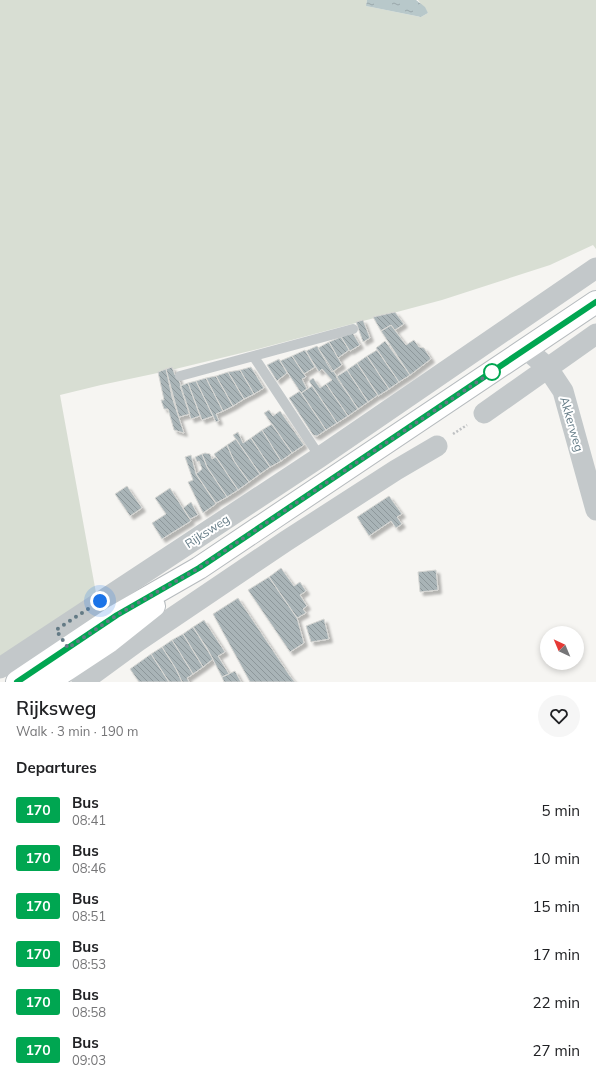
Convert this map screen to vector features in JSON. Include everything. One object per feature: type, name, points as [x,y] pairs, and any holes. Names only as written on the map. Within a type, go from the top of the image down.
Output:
[{"type":"main road","name":"Rijksweg","points":[[48,682],[71,656],[117,615],[199,568],[596,302]]},
{"type":"main road","name":"Rijksweg","points":[[17,682],[71,656]]},
{"type":"street","name":"Rijksweg","points":[[71,656],[320,457],[596,268]]},
{"type":"street","points":[[484,413],[547,367],[596,334]]},
{"type":"street","name":"Akkerweg","points":[[526,349],[547,367],[563,391],[596,510]]},
{"type":"street","name":"Rijksweg","points":[[0,668],[71,656],[138,641],[286,541],[396,470],[437,446]]},
{"type":"street","points":[[199,568],[214,589]]},
{"type":"lane","points":[[180,376],[354,329]]},
{"type":"lane","points":[[254,357],[320,457]]},
{"type":"path","points":[[437,446],[484,413]]},
{"type":"shaded area","points":[[0,0],[367,0],[366,6],[421,17],[428,13],[418,0],[596,0],[596,249],[593,245],[550,265],[442,300],[258,349],[60,395],[96,593],[0,657]]},
{"type":"water","points":[[367,0],[416,0],[425,7],[428,13],[421,17],[366,6]]},
{"type":"building","points":[[395,312],[404,324],[395,330],[391,325],[381,331],[373,317]]},
{"type":"building","points":[[363,320],[370,338],[363,342],[356,322]]},
{"type":"building","points":[[391,325],[406,345],[414,340],[419,347],[424,348],[431,359],[410,375],[381,331]]},
{"type":"building","points":[[352,332],[360,345],[350,351],[341,337]]},
{"type":"building","points":[[341,337],[349,350],[338,358],[329,342]]},
{"type":"building","points":[[385,341],[410,375],[399,382],[376,348]]},
{"type":"building","points":[[329,342],[342,365],[332,372],[318,348]]},
{"type":"building","points":[[317,346],[358,409],[348,416],[326,384],[332,380],[322,369],[319,372],[306,351]]},
{"type":"building","points":[[305,350],[315,367],[304,374],[292,356]]},
{"type":"building","points":[[377,350],[399,382],[389,389],[367,356]]},
{"type":"building","points":[[292,356],[306,377],[302,379],[307,389],[301,393],[280,361]]},
{"type":"building","points":[[367,356],[389,389],[378,396],[357,363]]},
{"type":"building","points":[[279,359],[287,373],[277,381],[267,365]]},
{"type":"building","points":[[357,363],[378,395],[368,402],[347,370]]},
{"type":"building","points":[[172,367],[175,375],[177,374],[190,414],[179,417],[166,369]]},
{"type":"building","points":[[251,367],[264,388],[254,394],[240,370]]},
{"type":"building","points":[[166,369],[172,397],[184,433],[174,430],[168,409],[164,409],[161,400],[164,400],[158,372]]},
{"type":"building","points":[[240,370],[254,394],[244,399],[228,372]]},
{"type":"building","points":[[347,370],[368,402],[358,409],[336,377]]},
{"type":"building","points":[[228,372],[244,399],[233,406],[216,376]]},
{"type":"building","points":[[216,376],[233,406],[223,411],[206,378]]},
{"type":"building","points":[[206,378],[223,411],[216,414],[219,421],[216,422],[196,381]]},
{"type":"building","points":[[313,378],[320,388],[326,384],[348,416],[337,423],[309,381]]},
{"type":"building","points":[[196,381],[213,416],[202,420],[188,383]]},
{"type":"building","points":[[188,383],[200,416],[191,419],[180,386]]},
{"type":"building","points":[[312,386],[337,423],[326,430],[301,393]]},
{"type":"building","points":[[300,391],[326,430],[317,436],[313,435],[289,398]]},
{"type":"building","points":[[269,410],[273,416],[280,411],[304,445],[292,453],[264,413]]},
{"type":"building","points":[[272,424],[292,453],[281,461],[262,430]]},
{"type":"building","points":[[262,430],[281,461],[270,467],[251,438]]},
{"type":"building","points":[[238,432],[243,443],[251,438],[270,467],[260,474],[233,435]]},
{"type":"building","points":[[236,439],[260,474],[249,482],[234,461],[227,445]]},
{"type":"building","points":[[227,445],[234,461],[249,482],[238,490],[214,454]]},
{"type":"building","points":[[202,454],[210,454],[212,459],[216,457],[238,490],[227,497],[207,467]]},
{"type":"building","points":[[202,454],[207,467],[227,497],[216,503],[196,474],[202,469],[199,461],[197,462],[195,457]]},
{"type":"building","points":[[191,455],[196,474],[216,504],[203,513],[188,482],[193,480],[185,457]]},
{"type":"building","points":[[127,486],[142,508],[130,516],[115,494]]},
{"type":"building","points":[[170,488],[191,521],[162,539],[152,523],[166,514],[155,498]]},
{"type":"building","points":[[389,496],[402,514],[397,517],[402,524],[396,528],[391,521],[369,536],[357,517]]},
{"type":"building","points":[[191,502],[198,515],[190,519],[183,508]]},
{"type":"building","points":[[281,568],[294,586],[300,582],[306,591],[300,595],[307,606],[303,609],[306,613],[297,618],[269,577]]},
{"type":"building","points":[[436,570],[438,590],[420,592],[418,572]]},
{"type":"building","points":[[269,577],[297,618],[304,643],[290,652],[248,590]]},
{"type":"building","points":[[238,598],[295,682],[250,682],[213,614]]},
{"type":"building","points":[[324,619],[329,639],[311,642],[306,626]]},
{"type":"building","points":[[204,620],[225,652],[218,656],[229,674],[222,677],[207,648],[193,627]]},
{"type":"building","points":[[193,627],[213,659],[203,667],[183,634]]},
{"type":"building","points":[[183,634],[203,667],[193,674],[172,640]]},
{"type":"building","points":[[172,640],[193,674],[187,678],[189,682],[182,682],[176,669],[162,647]]},
{"type":"building","points":[[162,647],[176,669],[182,682],[169,682],[151,654]]},
{"type":"building","points":[[151,654],[169,682],[139,682],[130,669]]},
{"type":"building","points":[[235,671],[241,682],[224,682],[222,677]]},
{"type":"bus line","name":"170","points":[[17,682],[117,615],[199,568],[596,302]]},
{"type":"route","points":[[100,601],[56,630],[68,648],[117,615],[199,568],[492,372]]}]
